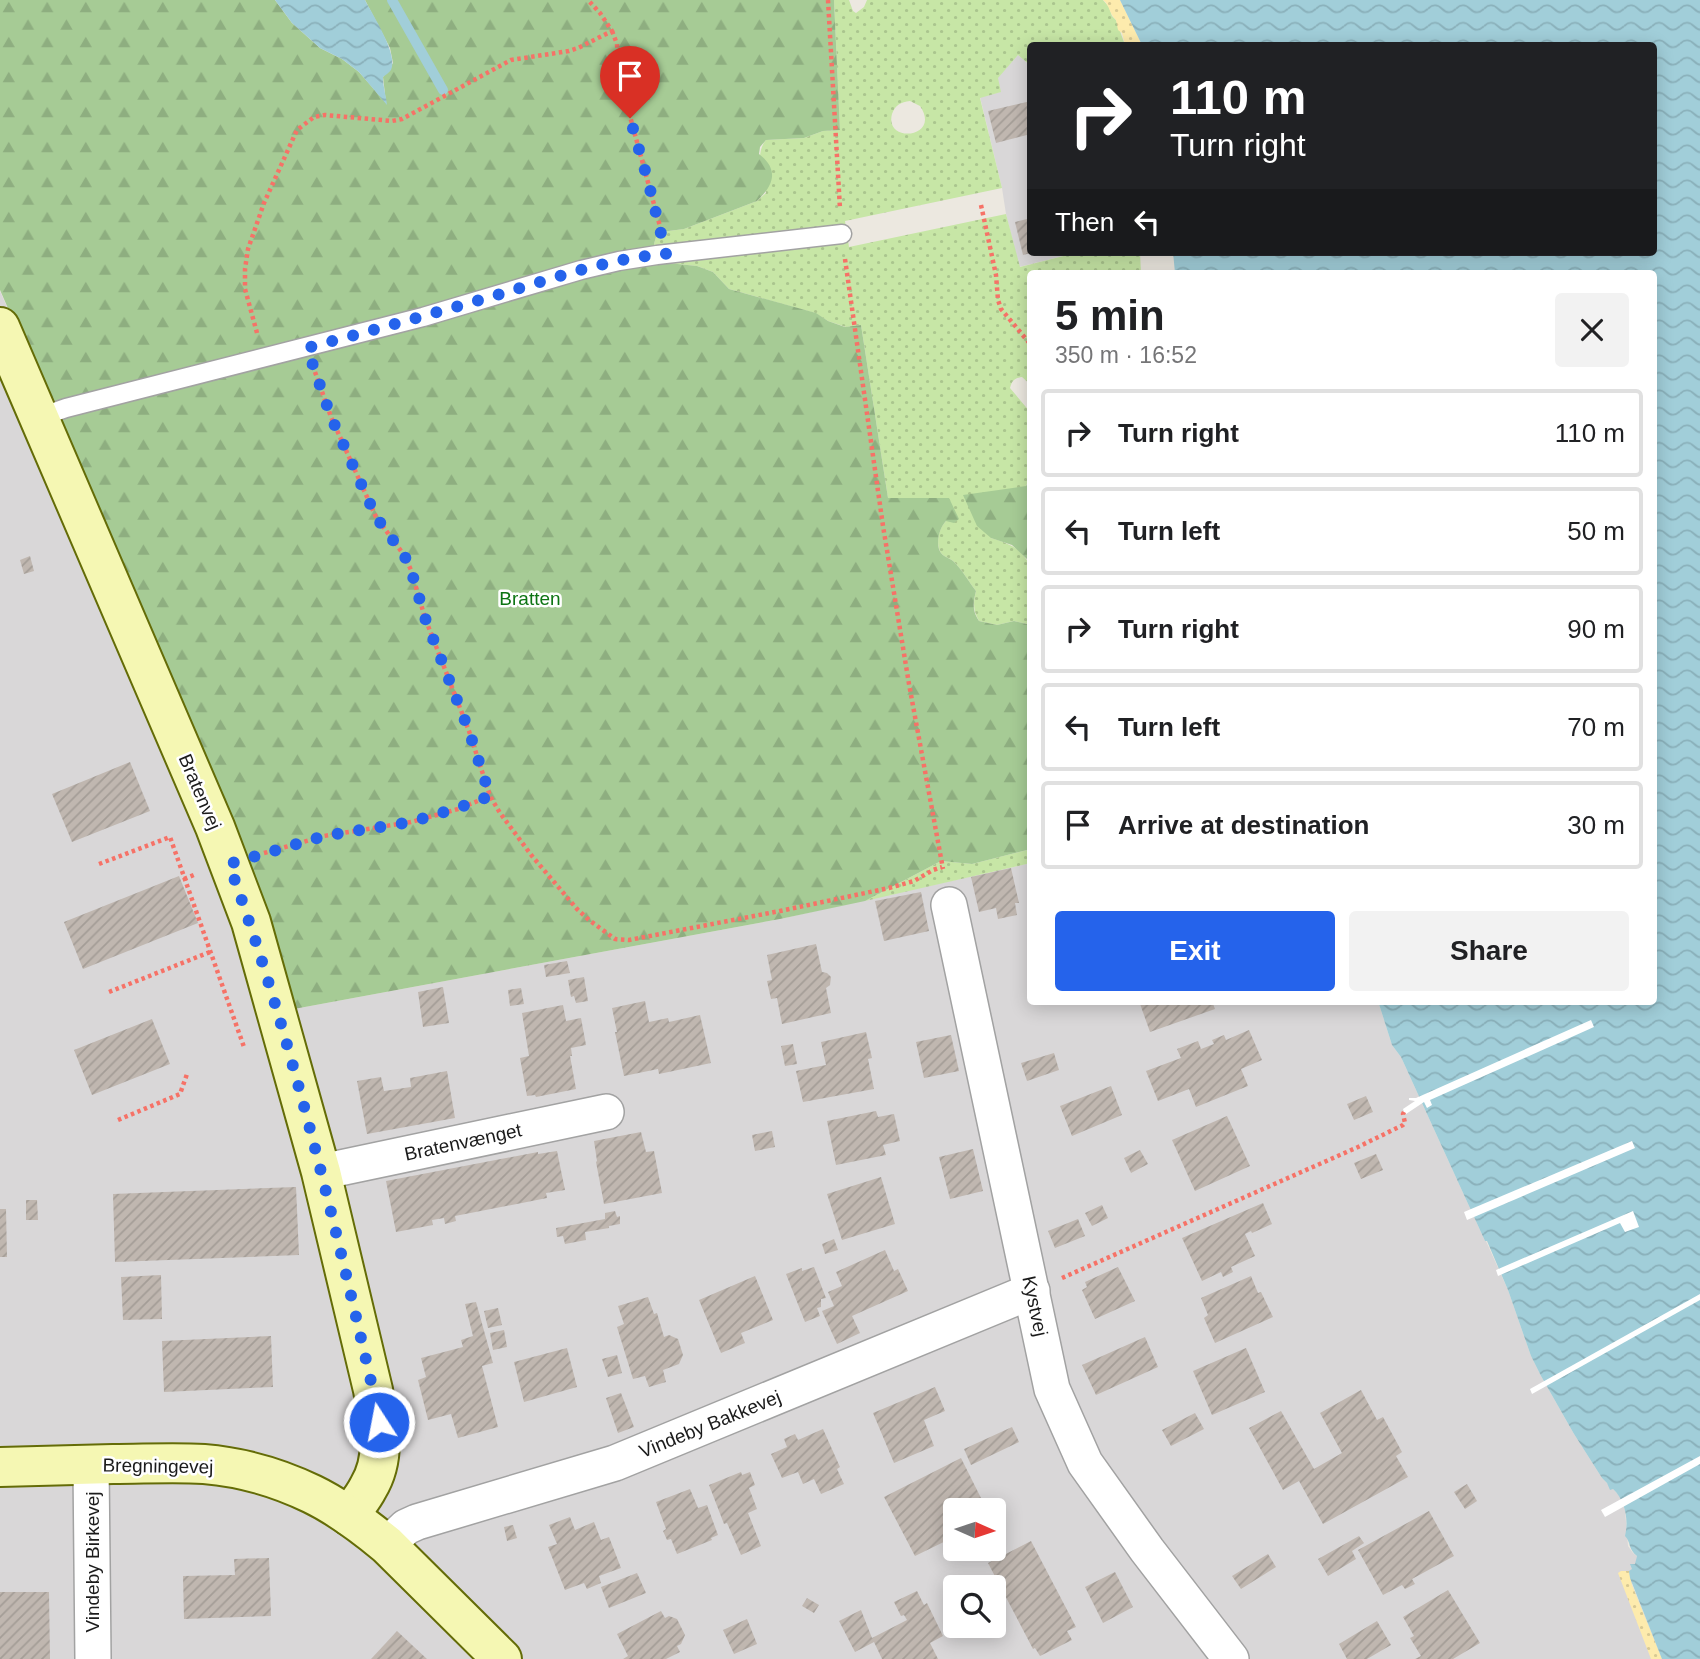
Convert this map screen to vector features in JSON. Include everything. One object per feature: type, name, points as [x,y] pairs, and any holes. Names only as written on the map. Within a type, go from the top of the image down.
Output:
[{"type":"street","name":"Bratenvej","points":[[0,327],[215,827],[251,922],[267,976],[321,1172],[373,1390],[381,1444],[376,1474],[349,1516]]},
{"type":"street","name":"Kystvej","points":[[947,890],[1052,1389],[1085,1463],[1147,1550],[1231,1659]]},
{"type":"street","name":"Bratenvænget","points":[[321,1172],[606,1112]]},
{"type":"street","name":"Vindeby Bakkevej","points":[[387,1545],[406,1527],[416,1522],[615,1463],[1032,1291]]},
{"type":"street","name":"Bregningevej","points":[[0,1467],[203,1464],[257,1474],[287,1484],[312,1494],[349,1516],[387,1545],[502,1659]]},
{"type":"street","name":"Vindeby Birkevej","points":[[92,1465],[93,1659]]},
{"type":"lane","points":[[40,417],[66,408],[423,317],[618,261],[842,234]]},
{"type":"path","points":[[588,0],[612,31],[617,44],[619,76],[666,254]]},
{"type":"path","points":[[828,0],[842,234],[883,526],[947,890]]},
{"type":"path","points":[[264,358],[245,289],[246,259],[255,225],[297,130],[314,117],[392,121],[402,119],[511,60],[569,51],[612,31]]},
{"type":"path","points":[[981,205],[1001,309],[1027,340]]},
{"type":"path","points":[[307,348],[331,417],[376,517],[404,555],[411,570],[425,618],[469,731],[490,796],[532,856],[589,920],[615,939],[629,940],[889,888],[914,881],[942,867]]},
{"type":"path","points":[[229,864],[324,836],[411,822],[490,796]]},
{"type":"path","points":[[99,864],[170,837],[244,1047]]},
{"type":"path","points":[[109,992],[210,952]]},
{"type":"path","points":[[118,1119],[180,1094],[187,1074]]},
{"type":"path","points":[[1032,1291],[1358,1147],[1403,1125],[1404,1112]]},
{"type":"shaded area","points":[[1018,55],[1027,63],[1027,256],[1063,256],[1019,267],[980,97],[1000,92],[997,78]]},
{"type":"shaded area","points":[[0,291],[205,758],[294,1009],[780,919],[1027,864],[1027,1005],[1379,1005],[1392,1045],[1401,1057],[1508,1290],[1531,1356],[1574,1434],[1602,1478],[1620,1496],[1625,1510],[1628,1546],[1637,1556],[1632,1569],[1632,1585],[1662,1659],[0,1659]]},
{"type":"green space","name":"Bratten","points":[[0,0],[275,0],[292,23],[320,48],[342,59],[359,72],[386,103],[383,77],[393,63],[390,48],[365,0],[834,0],[840,130],[823,131],[804,138],[766,140],[760,147],[759,154],[770,166],[772,178],[767,190],[757,201],[684,229],[661,232],[654,244],[668,263],[697,266],[713,272],[729,289],[816,313],[845,327],[861,325],[888,498],[949,498],[959,519],[954,523],[946,521],[941,528],[938,546],[943,555],[958,566],[976,591],[974,606],[979,621],[997,625],[1014,621],[1027,624],[1027,850],[972,864],[941,861],[865,901],[294,1009],[205,758],[0,290]]},
{"type":"green space","points":[[834,0],[849,0],[856,13],[864,7],[867,0],[1103,0],[1116,20],[1124,42],[1027,42],[1027,63],[1018,55],[998,78],[1001,92],[980,98],[1002,188],[845,221],[849,247],[1006,214],[1020,267],[1063,256],[1140,256],[1141,270],[1027,270],[1027,381],[1022,377],[1017,378],[1010,388],[1027,408],[1027,484],[991,538],[1015,548],[1027,561],[1027,624],[1014,621],[997,625],[979,621],[974,606],[976,591],[958,566],[939,549],[941,528],[946,521],[888,498],[861,325],[846,327],[815,313],[729,289],[713,272],[697,266],[668,263],[654,244],[661,232],[684,229],[757,201],[766,193],[760,158],[766,140],[804,138],[823,131],[840,130]],"holes":[[[910,101],[920,106],[925,117],[924,125],[919,131],[911,133],[896,130],[892,124],[892,114],[897,106]]]},
{"type":"green space","points":[[1026,486],[1027,559],[1012,545],[991,538],[977,526],[963,495]]},
{"type":"green space","points":[[1027,850],[1027,864],[865,901],[941,861],[972,864]]},
{"type":"sand","points":[[1103,0],[1120,0],[1141,42],[1124,42]]},
{"type":"sand","points":[[1629,1571],[1632,1585],[1662,1659],[1651,1659],[1618,1573]]},
{"type":"water","points":[[275,0],[365,0],[384,35],[391,55],[391,70],[383,77],[387,105],[359,72],[342,59],[320,48],[292,23]]},
{"type":"water","points":[[1120,0],[1700,0],[1700,1659],[1662,1659],[1630,1578],[1630,1564],[1635,1564],[1637,1556],[1625,1536],[1626,1517],[1623,1504],[1613,1489],[1610,1490],[1574,1434],[1531,1356],[1508,1290],[1487,1241],[1401,1057],[1392,1045],[1379,1005],[1657,1005],[1657,270],[1175,270],[1173,256],[1657,256],[1657,42],[1141,42]]},
{"type":"pier","points":[[1591,1020],[1594,1027],[1430,1100],[1432,1105],[1427,1108],[1424,1102],[1406,1114],[1404,1112],[1403,1109],[1415,1101],[1409,1098],[1416,1098]]},
{"type":"pier","points":[[1632,1141],[1635,1148],[1467,1220],[1464,1212]]},
{"type":"pier","points":[[1633,1211],[1639,1227],[1625,1232],[1620,1223],[1498,1276],[1496,1270]]},
{"type":"pier","points":[[1700,1294],[1700,1300],[1532,1394],[1530,1389]]},
{"type":"pier","points":[[1700,1456],[1700,1464],[1605,1517],[1601,1510]]},
{"type":"building","points":[[1027,102],[1027,135],[996,143],[988,111]]},
{"type":"building","points":[[1027,219],[1027,254],[1023,255],[1015,222]]},
{"type":"building","points":[[30,556],[34,571],[24,574],[20,560]]},
{"type":"building","points":[[130,762],[150,811],[72,842],[52,794]]},
{"type":"building","points":[[1011,868],[1019,903],[1015,903],[1017,915],[998,919],[996,908],[979,912],[971,877]]},
{"type":"building","points":[[179,876],[198,923],[83,969],[64,922]]},
{"type":"building","points":[[921,892],[929,931],[884,941],[875,901]]},
{"type":"building","points":[[816,944],[822,972],[831,977],[830,985],[826,988],[831,1013],[782,1024],[777,998],[771,999],[767,981],[772,980],[767,955]]},
{"type":"building","points":[[567,961],[570,973],[546,977],[544,965]]},
{"type":"building","points":[[584,977],[588,1001],[576,1003],[574,996],[571,997],[568,980]]},
{"type":"building","points":[[443,987],[449,1023],[423,1027],[418,992]]},
{"type":"building","points":[[521,988],[524,1004],[510,1006],[508,990]]},
{"type":"building","points":[[645,1001],[649,1022],[668,1018],[669,1022],[700,1015],[711,1063],[659,1074],[658,1069],[624,1076],[612,1008]]},
{"type":"building","points":[[563,1005],[566,1021],[581,1018],[586,1045],[571,1048],[576,1089],[536,1097],[527,1096],[520,1058],[529,1056],[522,1013]]},
{"type":"building","points":[[1140,1005],[1214,1005],[1215,1009],[1150,1032]]},
{"type":"building","points":[[152,1019],[170,1064],[92,1095],[74,1050]]},
{"type":"building","points":[[1249,1030],[1262,1060],[1241,1069],[1248,1086],[1196,1107],[1189,1089],[1158,1101],[1146,1071],[1181,1058],[1177,1049],[1198,1041],[1201,1049],[1214,1044],[1212,1040],[1224,1035],[1226,1040]]},
{"type":"building","points":[[866,1032],[872,1058],[868,1059],[874,1089],[803,1102],[796,1071],[826,1065],[821,1042]]},
{"type":"building","points":[[951,1035],[959,1071],[924,1078],[916,1042]]},
{"type":"building","points":[[793,1044],[797,1064],[785,1066],[781,1046]]},
{"type":"building","points":[[1054,1053],[1059,1070],[1027,1081],[1021,1063]]},
{"type":"building","points":[[447,1071],[455,1118],[367,1134],[357,1081],[381,1077],[384,1091],[411,1087],[410,1078]]},
{"type":"building","points":[[1111,1086],[1122,1115],[1072,1136],[1060,1106]]},
{"type":"building","points":[[1366,1096],[1373,1112],[1354,1120],[1347,1104]]},
{"type":"building","points":[[876,1111],[878,1117],[894,1114],[900,1141],[883,1145],[886,1155],[836,1165],[827,1121]]},
{"type":"building","points":[[1227,1116],[1250,1166],[1195,1191],[1172,1140]]},
{"type":"building","points":[[772,1131],[775,1147],[755,1151],[752,1135]]},
{"type":"building","points":[[641,1132],[646,1152],[654,1151],[662,1193],[604,1204],[594,1141]]},
{"type":"building","points":[[973,1149],[983,1191],[950,1199],[939,1157]]},
{"type":"building","points":[[1140,1150],[1148,1164],[1131,1173],[1124,1158]]},
{"type":"building","points":[[557,1151],[565,1190],[546,1193],[547,1198],[455,1216],[456,1221],[445,1224],[444,1218],[432,1220],[433,1225],[396,1232],[386,1181],[538,1152]]},
{"type":"building","points":[[1376,1154],[1383,1170],[1361,1179],[1354,1163]]},
{"type":"building","points":[[881,1177],[895,1224],[842,1240],[827,1194]]},
{"type":"building","points":[[296,1187],[299,1255],[115,1262],[113,1194]]},
{"type":"building","points":[[26,1200],[37,1200],[38,1220],[26,1220]]},
{"type":"building","points":[[1263,1203],[1272,1224],[1245,1234],[1255,1256],[1231,1267],[1233,1272],[1223,1277],[1221,1272],[1202,1281],[1182,1238]]},
{"type":"building","points":[[1102,1205],[1108,1218],[1092,1226],[1085,1213]]},
{"type":"building","points":[[0,1209],[6,1209],[7,1257],[0,1257]]},
{"type":"building","points":[[615,1211],[617,1217],[620,1216],[620,1224],[585,1232],[586,1240],[565,1244],[563,1236],[557,1237],[556,1228],[605,1219],[605,1213]]},
{"type":"building","points":[[1078,1219],[1085,1236],[1055,1248],[1048,1231]]},
{"type":"building","points":[[834,1239],[838,1250],[825,1254],[822,1244]]},
{"type":"building","points":[[885,1250],[894,1271],[898,1269],[908,1291],[852,1316],[860,1333],[837,1344],[822,1311],[834,1306],[828,1292],[842,1286],[836,1272]]},
{"type":"building","points":[[814,1267],[826,1298],[821,1299],[821,1307],[817,1308],[820,1316],[805,1322],[786,1274]]},
{"type":"building","points":[[1118,1267],[1135,1301],[1095,1319],[1082,1290],[1087,1287],[1085,1282]]},
{"type":"building","points":[[161,1275],[162,1319],[123,1320],[121,1277]]},
{"type":"building","points":[[755,1276],[773,1320],[741,1333],[745,1343],[721,1353],[699,1300]]},
{"type":"building","points":[[1251,1276],[1273,1317],[1215,1343],[1204,1318],[1208,1315],[1201,1298]]},
{"type":"building","points":[[648,1297],[654,1314],[657,1313],[664,1337],[669,1335],[678,1339],[683,1355],[679,1364],[663,1370],[666,1382],[649,1387],[645,1376],[633,1379],[617,1327],[624,1324],[618,1306]]},
{"type":"building","points":[[476,1302],[493,1363],[482,1366],[498,1427],[458,1438],[451,1414],[428,1420],[418,1380],[426,1377],[421,1358],[463,1347],[461,1340],[473,1336],[465,1304]]},
{"type":"building","points":[[498,1308],[502,1325],[488,1328],[484,1311]]},
{"type":"building","points":[[504,1330],[507,1347],[493,1350],[490,1333]]},
{"type":"building","points":[[271,1336],[273,1387],[164,1392],[162,1341]]},
{"type":"building","points":[[1145,1337],[1158,1367],[1096,1395],[1082,1365]]},
{"type":"building","points":[[567,1348],[577,1387],[524,1402],[514,1362]]},
{"type":"building","points":[[1246,1348],[1265,1392],[1212,1415],[1193,1371]]},
{"type":"building","points":[[617,1355],[622,1373],[608,1377],[602,1359]]},
{"type":"building","points":[[935,1387],[945,1411],[924,1420],[934,1446],[894,1463],[873,1413]]},
{"type":"building","points":[[1361,1390],[1377,1420],[1383,1417],[1402,1452],[1396,1456],[1408,1477],[1323,1524],[1299,1481],[1283,1490],[1249,1428],[1281,1411],[1314,1469],[1342,1453],[1320,1413]]},
{"type":"building","points":[[621,1393],[634,1427],[618,1433],[606,1398]]},
{"type":"building","points":[[1195,1413],[1204,1429],[1171,1446],[1162,1430]]},
{"type":"building","points":[[1012,1427],[1019,1442],[971,1465],[964,1449]]},
{"type":"building","points":[[823,1429],[840,1467],[837,1469],[844,1484],[821,1494],[814,1479],[803,1484],[798,1472],[782,1478],[771,1454],[787,1447],[784,1439],[795,1434],[798,1440]]},
{"type":"building","points":[[961,1458],[981,1498],[943,1498],[943,1542],[915,1556],[884,1497]]},
{"type":"building","points":[[741,1472],[742,1475],[750,1472],[755,1485],[749,1488],[757,1509],[748,1513],[761,1546],[741,1555],[727,1523],[724,1524],[709,1485]]},
{"type":"building","points":[[1467,1484],[1477,1501],[1465,1509],[1454,1492]]},
{"type":"building","points":[[690,1489],[698,1508],[707,1505],[718,1535],[677,1554],[671,1539],[667,1540],[663,1531],[666,1529],[656,1502]]},
{"type":"building","points":[[1429,1511],[1454,1556],[1412,1579],[1415,1584],[1405,1589],[1402,1585],[1383,1595],[1358,1550]]},
{"type":"building","points":[[570,1517],[575,1530],[594,1522],[601,1540],[609,1537],[621,1568],[599,1576],[601,1583],[587,1589],[584,1583],[565,1590],[548,1547],[557,1544],[549,1525]]},
{"type":"building","points":[[513,1525],[517,1538],[507,1541],[504,1527]]},
{"type":"building","points":[[1359,1536],[1364,1543],[1352,1551],[1356,1559],[1328,1576],[1318,1559]]},
{"type":"building","points":[[1031,1541],[1076,1627],[1067,1631],[1072,1640],[1040,1656],[1035,1648],[1033,1649],[1006,1597],[1006,1575],[994,1575],[988,1563],[1006,1561],[1006,1554]]},
{"type":"building","points":[[1268,1554],[1276,1567],[1241,1589],[1232,1576]]},
{"type":"building","points":[[269,1558],[271,1616],[184,1619],[183,1576],[235,1575],[234,1559]]},
{"type":"building","points":[[1115,1572],[1133,1607],[1103,1623],[1085,1587]]},
{"type":"building","points":[[637,1573],[646,1593],[609,1608],[601,1587]]},
{"type":"building","points":[[1448,1590],[1480,1643],[1453,1659],[1415,1659],[1421,1656],[1410,1638],[1414,1636],[1403,1617]]},
{"type":"building","points":[[917,1591],[924,1605],[927,1603],[943,1636],[930,1643],[938,1659],[882,1659],[874,1642],[855,1652],[839,1621],[861,1610],[872,1638],[907,1620],[904,1615],[901,1616],[894,1602]]},
{"type":"building","points":[[0,1592],[49,1592],[50,1659],[0,1659]]},
{"type":"building","points":[[807,1598],[819,1605],[814,1613],[802,1606]]},
{"type":"building","points":[[661,1611],[665,1618],[669,1616],[677,1619],[685,1635],[677,1646],[680,1652],[666,1659],[623,1659],[628,1656],[617,1634]]},
{"type":"building","points":[[747,1619],[757,1644],[734,1654],[723,1630]]},
{"type":"building","points":[[1377,1621],[1391,1645],[1367,1659],[1347,1659],[1339,1644]]},
{"type":"building","points":[[397,1631],[427,1659],[371,1659]]},
{"type":"waterway","points":[[392,0],[443,90]]},
{"type":"route","points":[[379,1422],[321,1172],[251,922],[229,864],[324,836],[411,822],[490,796],[469,731],[425,618],[411,570],[404,555],[376,517],[331,417],[307,348],[581,270],[666,254],[630,118]]}]
